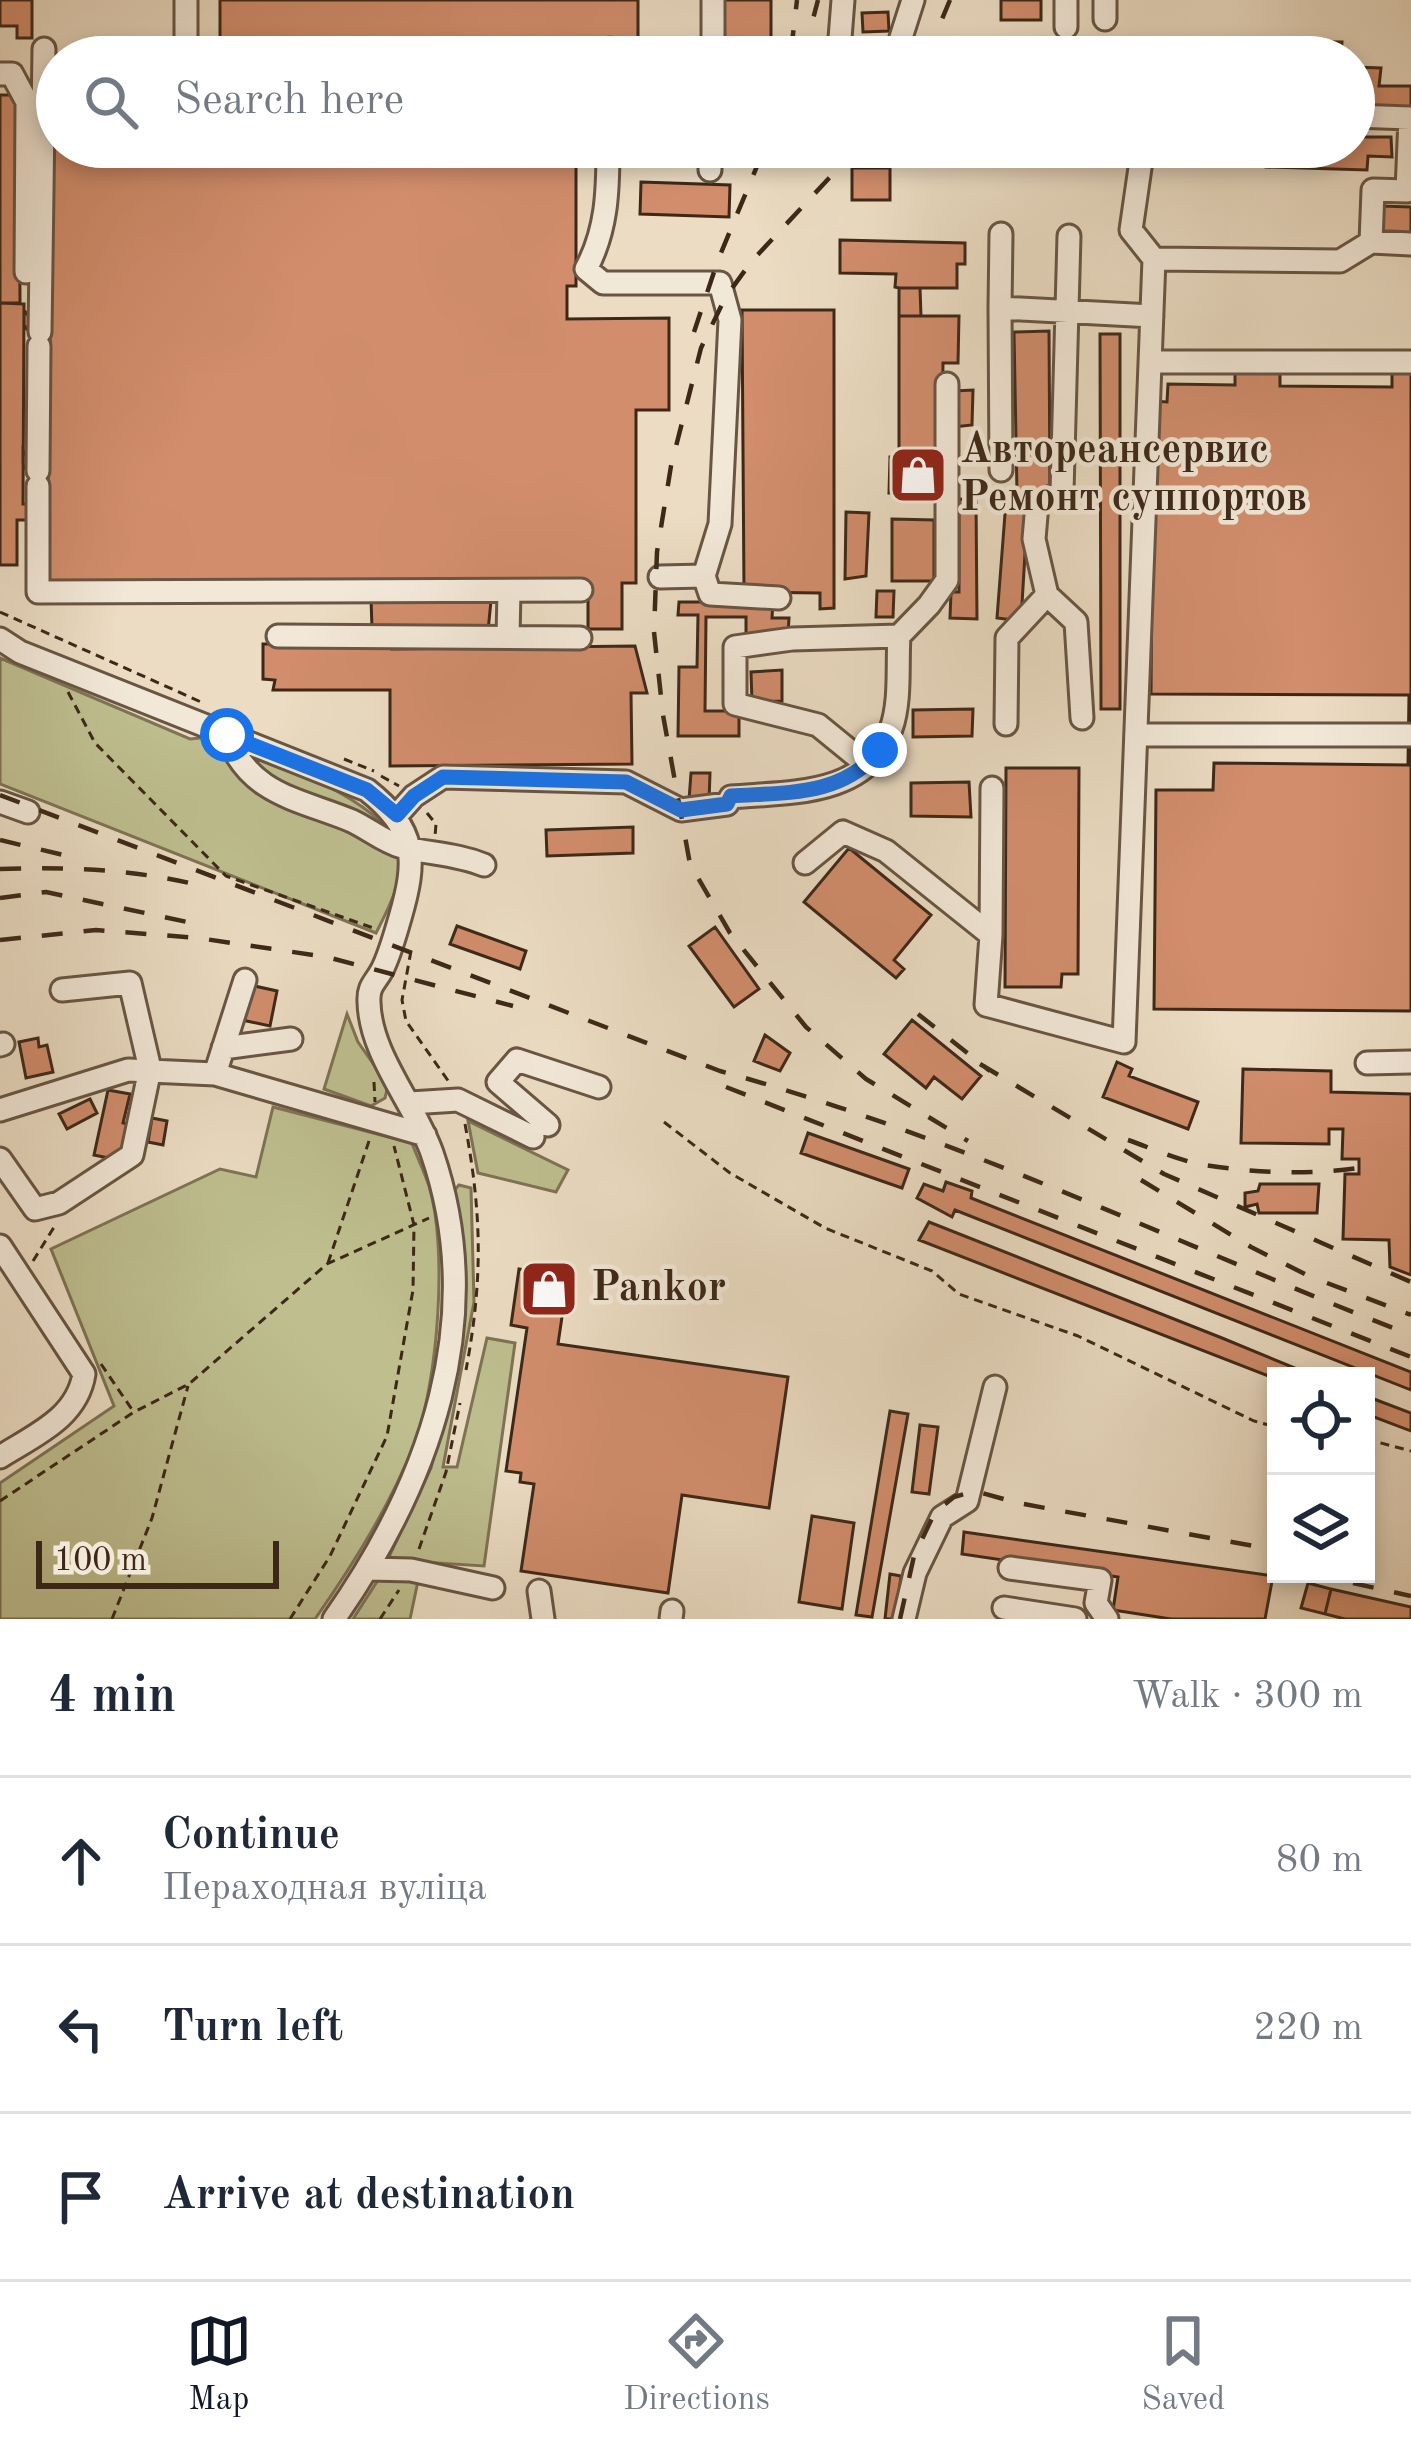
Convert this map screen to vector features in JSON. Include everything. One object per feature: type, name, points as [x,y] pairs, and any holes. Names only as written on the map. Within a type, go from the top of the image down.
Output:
[{"type":"street","points":[[186,0],[186,36]]},
{"type":"street","points":[[712,36],[713,0]]},
{"type":"street","points":[[840,36],[843,0]]},
{"type":"street","points":[[901,36],[913,0]]},
{"type":"street","points":[[1066,0],[1066,27]]},
{"type":"street","points":[[0,74],[12,74],[27,102],[26,272]]},
{"type":"street","points":[[1371,242],[1373,190],[1407,191],[1410,118],[1375,117]]},
{"type":"street","points":[[42,168],[38,592],[581,590]]},
{"type":"street","points":[[608,168],[599,244],[586,269],[602,283],[720,284],[730,320],[721,524],[704,576],[710,594],[779,598]]},
{"type":"street","points":[[992,788],[986,1005],[1124,1042],[1154,259],[1131,230],[1140,168]]},
{"type":"street","points":[[1001,234],[1001,470]]},
{"type":"street","points":[[1069,236],[1062,492],[1037,504],[1034,539],[1047,595],[1076,622],[1082,718]]},
{"type":"street","points":[[1154,259],[1340,261],[1371,242],[1411,244]]},
{"type":"street","points":[[1000,308],[1151,316]]},
{"type":"street","points":[[1150,362],[1411,362]]},
{"type":"street","points":[[397,815],[414,796],[443,777],[626,782],[681,810],[727,804],[731,796],[823,789],[849,779],[867,765],[891,731],[898,637],[947,580],[947,383]]},
{"type":"street","points":[[660,577],[704,576]]},
{"type":"street","points":[[508,638],[509,591]]},
{"type":"street","points":[[1006,724],[1007,638],[1047,595]]},
{"type":"street","points":[[278,636],[580,638]]},
{"type":"street","points":[[867,765],[818,725],[735,704],[735,647],[792,639],[898,637]]},
{"type":"street","points":[[0,639],[20,652],[367,790],[397,815],[410,849],[410,887],[381,971],[369,986],[368,1006],[381,1048],[425,1135],[447,1210],[451,1335],[437,1413],[409,1495],[369,1569],[334,1619]]},
{"type":"street","points":[[227,735],[236,759],[272,791],[357,823],[393,844],[457,854],[484,866]]},
{"type":"street","points":[[1137,735],[1408,735]]},
{"type":"street","points":[[0,802],[28,812]]},
{"type":"street","points":[[805,862],[844,832],[886,850],[991,935]]},
{"type":"street","points":[[215,1074],[245,980]]},
{"type":"street","points":[[0,1159],[35,1209],[59,1203],[132,1156],[150,1069],[130,983],[62,989]]},
{"type":"street","points":[[224,1048],[291,1039]]},
{"type":"street","points":[[410,1103],[458,1100],[541,1131],[498,1082],[517,1060],[599,1087]]},
{"type":"street","points":[[1367,1063],[1411,1062]]},
{"type":"street","points":[[0,1110],[128,1070],[150,1069],[215,1074],[425,1135]]},
{"type":"street","points":[[0,1246],[84,1374],[80,1397],[60,1418],[0,1457]]},
{"type":"street","points":[[904,1619],[915,1573],[942,1517],[967,1501],[995,1387]]},
{"type":"street","points":[[1010,1568],[1100,1580],[1099,1614]]},
{"type":"street","points":[[369,1569],[411,1570],[493,1588]]},
{"type":"street","points":[[538,1591],[543,1619]]},
{"type":"street","points":[[1004,1608],[1075,1619]]},
{"type":"path","points":[[64,686],[94,742],[226,876],[376,929]]},
{"type":"path","points":[[664,1122],[730,1173],[825,1228],[932,1271],[959,1294],[1078,1336],[1267,1425]]},
{"type":"path","points":[[290,1619],[331,1556],[386,1436],[413,1289],[414,1225],[389,1125]]},
{"type":"path","points":[[0,1502],[134,1412],[189,1384],[327,1264],[447,1210]]},
{"type":"path","points":[[35,1266],[32,1258],[57,1223]]},
{"type":"path","points":[[97,1358],[134,1412]]},
{"type":"path","points":[[112,1619],[152,1518],[189,1384]]},
{"type":"path","points":[[1375,1441],[1411,1451]]},
{"type":"green space","points":[[0,658],[190,739],[210,737],[288,768],[372,814],[390,833],[400,863],[394,894],[376,933],[0,784]]},
{"type":"green space","points":[[347,1014],[358,1042],[388,1085],[385,1098],[371,1106],[324,1089]]},
{"type":"green space","points":[[273,1107],[412,1143],[429,1186],[438,1244],[435,1351],[415,1442],[383,1511],[315,1619],[0,1619],[0,1483],[114,1406],[51,1249],[220,1169],[256,1177]]},
{"type":"green space","points":[[468,1121],[568,1170],[556,1192],[478,1173]]},
{"type":"green space","points":[[459,1185],[471,1188],[474,1302],[443,1467],[457,1467],[487,1338],[515,1343],[484,1566],[422,1562],[410,1619],[353,1619],[378,1580],[431,1468],[446,1405],[452,1193]]},
{"type":"building","points":[[0,0],[32,0],[32,38],[17,38],[17,26],[0,26]]},
{"type":"building","points":[[220,0],[638,0],[638,36],[220,36]]},
{"type":"building","points":[[724,0],[771,0],[771,36],[724,36]]},
{"type":"building","points":[[1001,0],[1041,0],[1041,20],[1001,20]]},
{"type":"building","points":[[888,12],[889,31],[863,32],[862,13]]},
{"type":"building","points":[[1375,68],[1381,68],[1379,86],[1411,86],[1411,107],[1375,106]]},
{"type":"building","points":[[0,95],[19,95],[20,303],[0,303]]},
{"type":"building","points":[[1375,137],[1391,137],[1392,157],[1375,156]]},
{"type":"building","points":[[50,168],[576,168],[576,286],[567,286],[567,319],[669,318],[669,410],[636,410],[636,583],[622,583],[622,629],[588,629],[588,583],[47,583],[47,500],[23,464],[23,450],[48,486],[50,361],[24,325],[24,310],[50,345]]},
{"type":"building","points":[[852,168],[890,168],[890,200],[852,200]]},
{"type":"building","points":[[641,182],[730,185],[729,217],[640,214]]},
{"type":"building","points":[[1382,206],[1411,207],[1411,240],[1383,240]]},
{"type":"building","points":[[840,240],[965,243],[965,264],[957,264],[957,288],[899,288],[895,287],[896,274],[840,273]]},
{"type":"building","points":[[899,288],[920,288],[921,316],[899,316]]},
{"type":"building","points":[[0,303],[24,304],[23,504],[32,504],[32,520],[17,520],[17,565],[0,565]]},
{"type":"building","points":[[742,310],[834,310],[834,608],[820,609],[820,593],[744,592]]},
{"type":"building","points":[[899,316],[959,316],[958,363],[943,363],[941,493],[889,493],[890,457],[899,457]]},
{"type":"building","points":[[1049,331],[1050,493],[1017,493],[1014,332]]},
{"type":"building","points":[[1100,334],[1120,334],[1120,709],[1101,709]]},
{"type":"building","points":[[1235,369],[1280,370],[1280,386],[1392,387],[1392,369],[1411,369],[1411,1011],[1154,1009],[1156,790],[1213,790],[1214,763],[1408,765],[1409,695],[1151,694],[1153,401],[1167,402],[1168,384],[1235,385]]},
{"type":"building","points":[[973,390],[972,425],[953,427],[954,391]]},
{"type":"building","points":[[959,499],[976,500],[977,619],[950,618],[951,592],[959,592]]},
{"type":"building","points":[[1006,501],[1028,503],[1021,621],[997,618]]},
{"type":"building","points":[[846,512],[869,513],[866,576],[845,579]]},
{"type":"building","points":[[892,519],[934,520],[934,581],[892,581]]},
{"type":"building","points":[[877,591],[894,591],[893,617],[876,617]]},
{"type":"building","points":[[371,599],[491,601],[488,631],[372,628]]},
{"type":"building","points":[[679,602],[773,602],[772,618],[789,618],[788,635],[746,635],[746,617],[706,617],[705,711],[739,711],[739,736],[678,736],[679,667],[697,667],[698,615],[678,615]]},
{"type":"building","points":[[392,643],[392,649],[635,646],[647,693],[631,693],[632,764],[390,766],[390,690],[273,690],[275,680],[263,679],[263,644]]},
{"type":"building","points":[[782,670],[782,701],[752,702],[751,672]]},
{"type":"building","points":[[973,709],[972,736],[913,737],[913,710]]},
{"type":"building","points":[[1006,768],[1079,768],[1078,974],[1062,974],[1061,987],[1005,987]]},
{"type":"building","points":[[691,773],[710,773],[709,801],[689,800]]},
{"type":"building","points":[[969,782],[971,817],[911,816],[911,783]]},
{"type":"building","points":[[633,827],[633,853],[547,856],[546,830]]},
{"type":"building","points":[[849,848],[931,915],[894,960],[904,969],[896,978],[804,902]]},
{"type":"building","points":[[457,926],[526,951],[520,969],[450,944]]},
{"type":"building","points":[[715,927],[759,989],[734,1007],[689,946]]},
{"type":"building","points":[[250,985],[277,991],[270,1026],[242,1020]]},
{"type":"building","points":[[912,1020],[981,1076],[962,1099],[934,1077],[926,1088],[884,1054]]},
{"type":"building","points":[[765,1035],[790,1053],[780,1071],[754,1061]]},
{"type":"building","points":[[38,1038],[39,1047],[47,1045],[53,1072],[26,1078],[19,1042]]},
{"type":"building","points":[[1117,1062],[1132,1069],[1129,1076],[1198,1102],[1188,1129],[1103,1097]]},
{"type":"building","points":[[1243,1069],[1331,1071],[1331,1092],[1411,1094],[1411,1275],[1390,1267],[1389,1240],[1343,1239],[1345,1174],[1359,1174],[1359,1159],[1342,1159],[1343,1129],[1329,1129],[1329,1144],[1241,1143]]},
{"type":"building","points":[[108,1090],[130,1094],[123,1123],[131,1125],[123,1161],[94,1155]]},
{"type":"building","points":[[90,1099],[97,1113],[67,1129],[59,1114]]},
{"type":"building","points":[[152,1118],[167,1121],[163,1145],[148,1142]]},
{"type":"building","points":[[808,1133],[909,1169],[902,1188],[801,1153]]},
{"type":"building","points":[[946,1182],[972,1191],[971,1198],[1411,1372],[1411,1390],[1375,1376],[1375,1367],[1353,1367],[955,1210],[952,1217],[917,1198],[924,1184],[943,1191]]},
{"type":"building","points":[[1260,1184],[1319,1184],[1317,1213],[1259,1213],[1257,1204],[1245,1207],[1245,1193],[1258,1191]]},
{"type":"building","points":[[929,1222],[1292,1367],[1267,1367],[1267,1375],[919,1240]]},
{"type":"building","points":[[538,1263],[554,1265],[553,1274],[568,1276],[558,1344],[788,1377],[769,1508],[682,1495],[668,1593],[521,1571],[534,1484],[520,1482],[521,1473],[506,1471],[527,1328],[511,1325],[519,1269],[537,1272]]},
{"type":"building","points":[[1375,1399],[1411,1413],[1411,1431],[1375,1417]]},
{"type":"building","points":[[890,1411],[908,1414],[872,1617],[856,1615]]},
{"type":"building","points":[[920,1425],[938,1427],[929,1494],[912,1492]]},
{"type":"building","points":[[812,1516],[854,1523],[842,1609],[799,1602]]},
{"type":"building","points":[[964,1532],[1267,1575],[1267,1583],[1272,1583],[1265,1619],[1171,1619],[1113,1610],[1118,1577],[962,1554]]},
{"type":"building","points":[[890,1574],[901,1576],[896,1619],[885,1619]]},
{"type":"building","points":[[1308,1583],[1331,1589],[1325,1614],[1301,1608]]},
{"type":"building","points":[[1331,1589],[1411,1607],[1411,1619],[1345,1619],[1325,1614]]},
{"type":"railway","points":[[793,36],[797,0]]},
{"type":"railway","points":[[809,36],[818,0]]},
{"type":"railway","points":[[935,36],[950,0]]},
{"type":"railway","points":[[694,332],[756,168]]},
{"type":"railway","points":[[838,168],[751,262],[725,298],[701,348],[671,466],[657,552],[654,632],[663,715],[690,864],[730,933],[806,1027],[866,1079],[968,1141]]},
{"type":"railway","points":[[0,795],[720,1071],[809,1097],[983,1160],[1411,1335]]},
{"type":"railway","points":[[0,840],[72,857]]},
{"type":"railway","points":[[0,869],[102,870],[202,886]]},
{"type":"railway","points":[[0,898],[46,892],[206,926]]},
{"type":"railway","points":[[0,940],[96,930],[198,938],[327,957],[513,1006]]},
{"type":"railway","points":[[918,1014],[990,1071]]},
{"type":"railway","points":[[980,1064],[1164,1174],[1411,1282]]},
{"type":"railway","points":[[726,1087],[1411,1357]]},
{"type":"railway","points":[[1128,1140],[1219,1167],[1299,1172],[1359,1168]]},
{"type":"railway","points":[[1141,1180],[1307,1275]]},
{"type":"railway","points":[[1327,1283],[1411,1315]]},
{"type":"railway","points":[[900,1619],[914,1556],[935,1512],[954,1497],[975,1491],[1267,1548]]},
{"type":"railway","points":[[1352,1583],[1411,1596]]},
{"type":"place","name":"Автореансервис Ремонт суппортов","points":[[918,475]]},
{"type":"place","name":"Pankor","points":[[549,1289]]},
{"type":"route","points":[[227,735],[367,790],[397,815],[414,796],[443,777],[626,782],[681,810],[727,804],[731,796],[823,789],[849,779],[880,750]]}]
